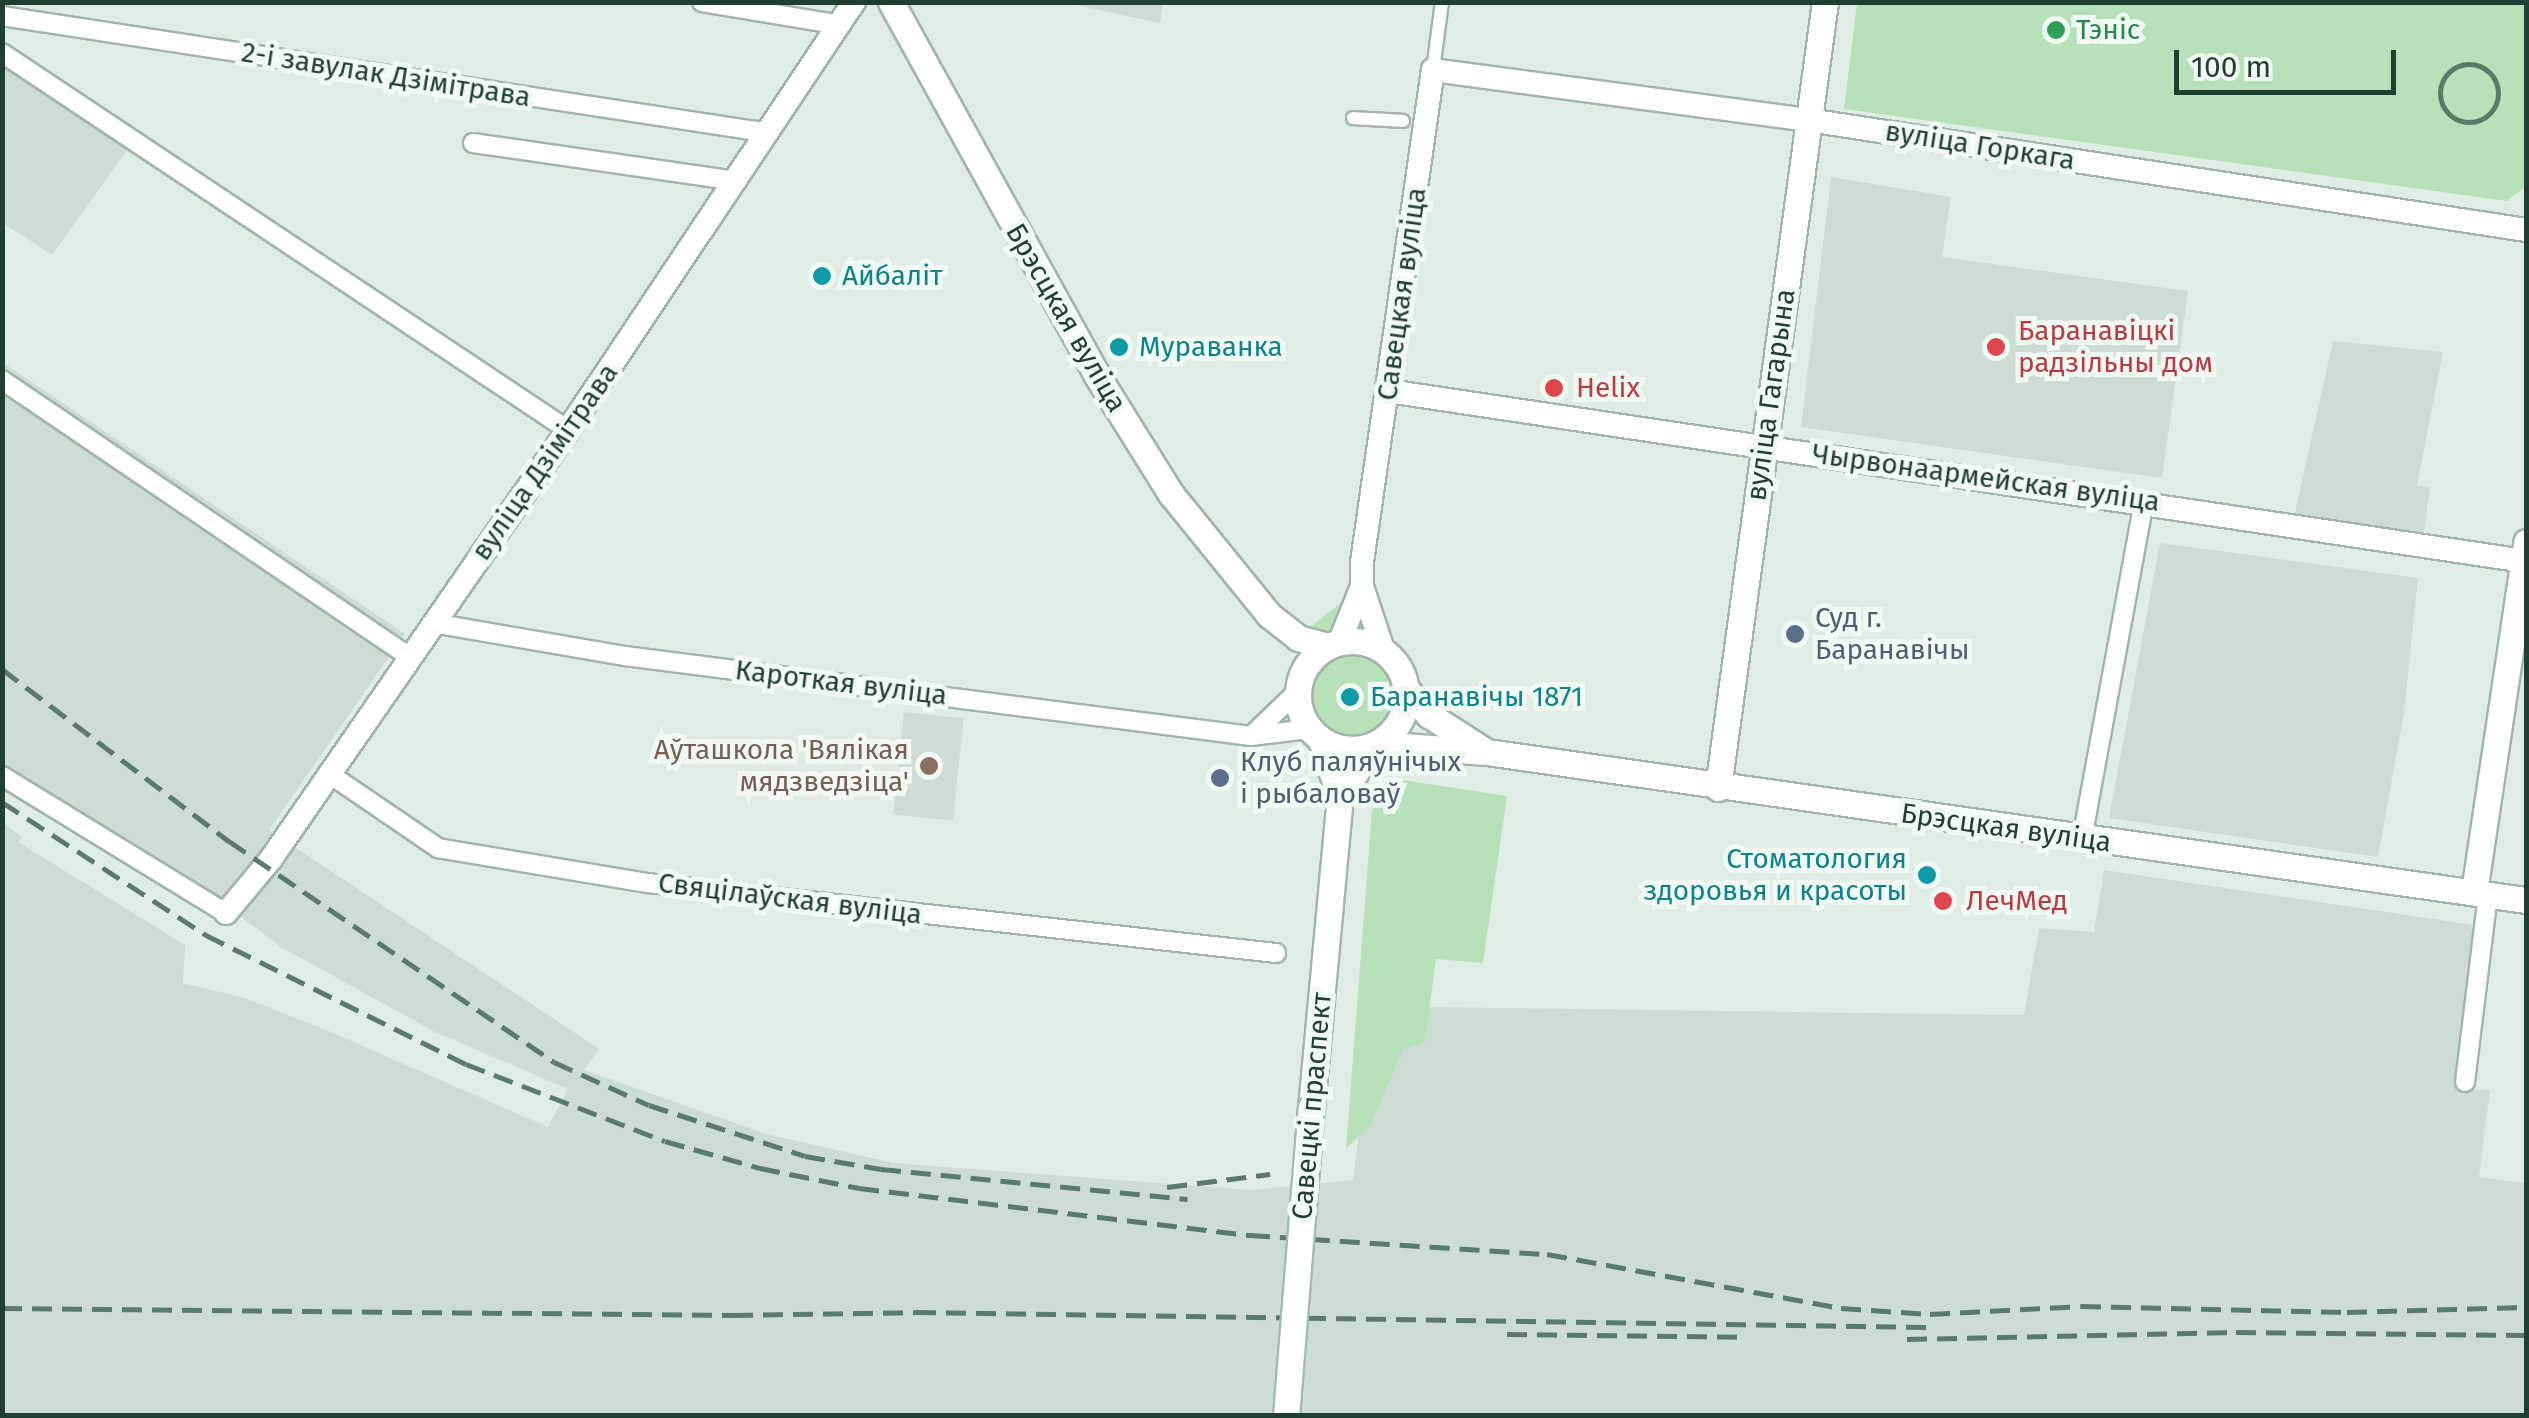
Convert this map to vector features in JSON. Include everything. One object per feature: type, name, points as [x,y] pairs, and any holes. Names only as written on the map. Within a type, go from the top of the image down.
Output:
[{"type":"main road","name":"Брэсцкая вуліца","points":[[890,2],[1096,374],[1171,494],[1269,615],[1289,633],[1334,644]]},
{"type":"main road","name":"вуліца Гагарына","points":[[1718,788],[1825,2]]},
{"type":"main road","points":[[2481,893],[2525,552]]},
{"type":"main road","name":"Брэсцкая вуліца","points":[[1269,615],[1298,684]]},
{"type":"main road","points":[[1362,641],[1383,650],[1394,660],[1406,689],[1400,721],[1374,745],[1346,750],[1315,734],[1300,712],[1298,684],[1315,654],[1334,644],[1362,641]]},
{"type":"main road","name":"Брэсцкая вуліца","points":[[1406,689],[1430,715],[1486,752]]},
{"type":"main road","name":"Савецкі праспект","points":[[1286,1416],[1340,797],[1315,734]]},
{"type":"main road","name":"Брэсцкая вуліца","points":[[1374,745],[1486,752],[2526,900]]},
{"type":"main road","name":"Савецкі праспект","points":[[1340,797],[1374,745]]},
{"type":"street","points":[[702,2],[841,25]]},
{"type":"street","name":"вуліца Дзімітрава","points":[[226,913],[270,858],[568,430],[854,2]]},
{"type":"street","name":"Савецкая вуліца","points":[[1334,644],[1362,586],[1442,2]]},
{"type":"street","name":"2-і завулак Дзімітрава","points":[[2,16],[769,133]]},
{"type":"street","points":[[2,52],[568,430]]},
{"type":"street","name":"вуліца Горкага","points":[[1434,70],[1808,120],[2526,230]]},
{"type":"street","points":[[1353,118],[1403,121]]},
{"type":"street","points":[[473,142],[736,181]]},
{"type":"street","points":[[2,380],[409,657]]},
{"type":"street","name":"Чырвонаармейская вуліца","points":[[1388,391],[2525,552]]},
{"type":"street","points":[[2082,839],[2144,501]]},
{"type":"street","name":"Савецкая вуліца","points":[[1362,586],[1383,650]]},
{"type":"street","name":"Кароткая вуліца","points":[[432,624],[625,656],[1251,736],[1315,734]]},
{"type":"street","points":[[1251,736],[1298,684]]},
{"type":"street","name":"Свяцілаўская вуліца","points":[[328,773],[438,848],[648,883],[1276,953]]},
{"type":"street","points":[[2,776],[226,913]]},
{"type":"street","points":[[2465,1082],[2481,893]]},
{"type":"shaded area","points":[[1066,3],[1163,3],[1160,23]]},
{"type":"shaded area","points":[[3,66],[127,150],[52,255],[3,223]]},
{"type":"shaded area","name":"Баранавіцкі радзільны дом","points":[[1831,177],[1951,197],[1942,257],[2188,291],[2162,478],[1801,427]]},
{"type":"shaded area","points":[[2333,341],[2443,352],[2417,485],[2430,488],[2423,537],[2294,517]]},
{"type":"shaded area","points":[[2,362],[405,634],[269,830],[599,1049],[584,1070],[766,1134],[894,1163],[1251,1190],[1353,1180],[1376,998],[1426,1007],[2024,1015],[2039,928],[2094,932],[2104,870],[2480,926],[2457,1089],[2490,1090],[2479,1177],[2526,1183],[2526,1415],[3,1415],[3,823],[22,837],[18,842],[185,945],[183,983],[245,998],[324,1029],[548,1127],[568,1089],[433,1031],[281,947],[217,899],[3,766]]},
{"type":"shaded area","points":[[2160,543],[2418,578],[2404,713],[2378,857],[2109,818]]},
{"type":"shaded area","name":"Аўташкола 'Вялікая мядзведзіца'","points":[[904,712],[964,718],[953,821],[893,814]]},
{"type":"green space","points":[[1857,3],[2526,3],[2526,186],[2507,201],[1844,109]]},
{"type":"green space","points":[[1342,602],[1337,625],[1329,634],[1304,632]]},
{"type":"green space","points":[[1352,652],[1376,659],[1388,671],[1395,695],[1388,719],[1376,731],[1352,738],[1328,731],[1316,719],[1309,695],[1316,671],[1328,659]]},
{"type":"green space","points":[[1402,780],[1507,796],[1483,963],[1436,959],[1425,1042],[1403,1050],[1371,1124],[1346,1149],[1372,811],[1382,791]]},
{"type":"railway","points":[[2469,64],[2489,73],[2498,93],[2489,113],[2469,122],[2449,113],[2440,93],[2449,73],[2469,64]]},
{"type":"railway","points":[[2,669],[229,841],[554,1062],[649,1105],[805,1156],[881,1169],[1188,1199]]},
{"type":"railway","points":[[2,802],[206,935],[466,1064],[665,1141],[760,1168],[859,1188],[1250,1235],[1547,1254],[1841,1308],[1930,1314],[2081,1306],[2347,1312],[2525,1307]]},
{"type":"railway","points":[[1167,1187],[1270,1174]]},
{"type":"railway","points":[[2,1308],[733,1315],[916,1312],[1927,1327]]},
{"type":"railway","points":[[1907,1339],[2236,1332],[2526,1335]]},
{"type":"railway","points":[[1507,1334],[1742,1337]]},
{"type":"place","name":"Тэніс","points":[[2056,30]]},
{"type":"place","name":"Айбаліт","points":[[822,276]]},
{"type":"place","name":"Мураванка","points":[[1119,347]]},
{"type":"place","name":"Баранавіцкі радзільны дом","points":[[1996,347]]},
{"type":"place","name":"Helix","points":[[1554,388]]},
{"type":"place","name":"Суд г. Баранавічы","points":[[1795,634]]},
{"type":"place","name":"Баранавічы 1871","points":[[1350,697]]},
{"type":"place","name":"Аўташкола 'Вялікая мядзведзіца'","points":[[929,766]]},
{"type":"place","name":"Клуб паляўнічых і рыбаловаў","points":[[1220,778]]},
{"type":"place","name":"Стоматология здоровья и красоты","points":[[1927,875]]},
{"type":"place","name":"ЛечМед","points":[[1943,901]]}]
